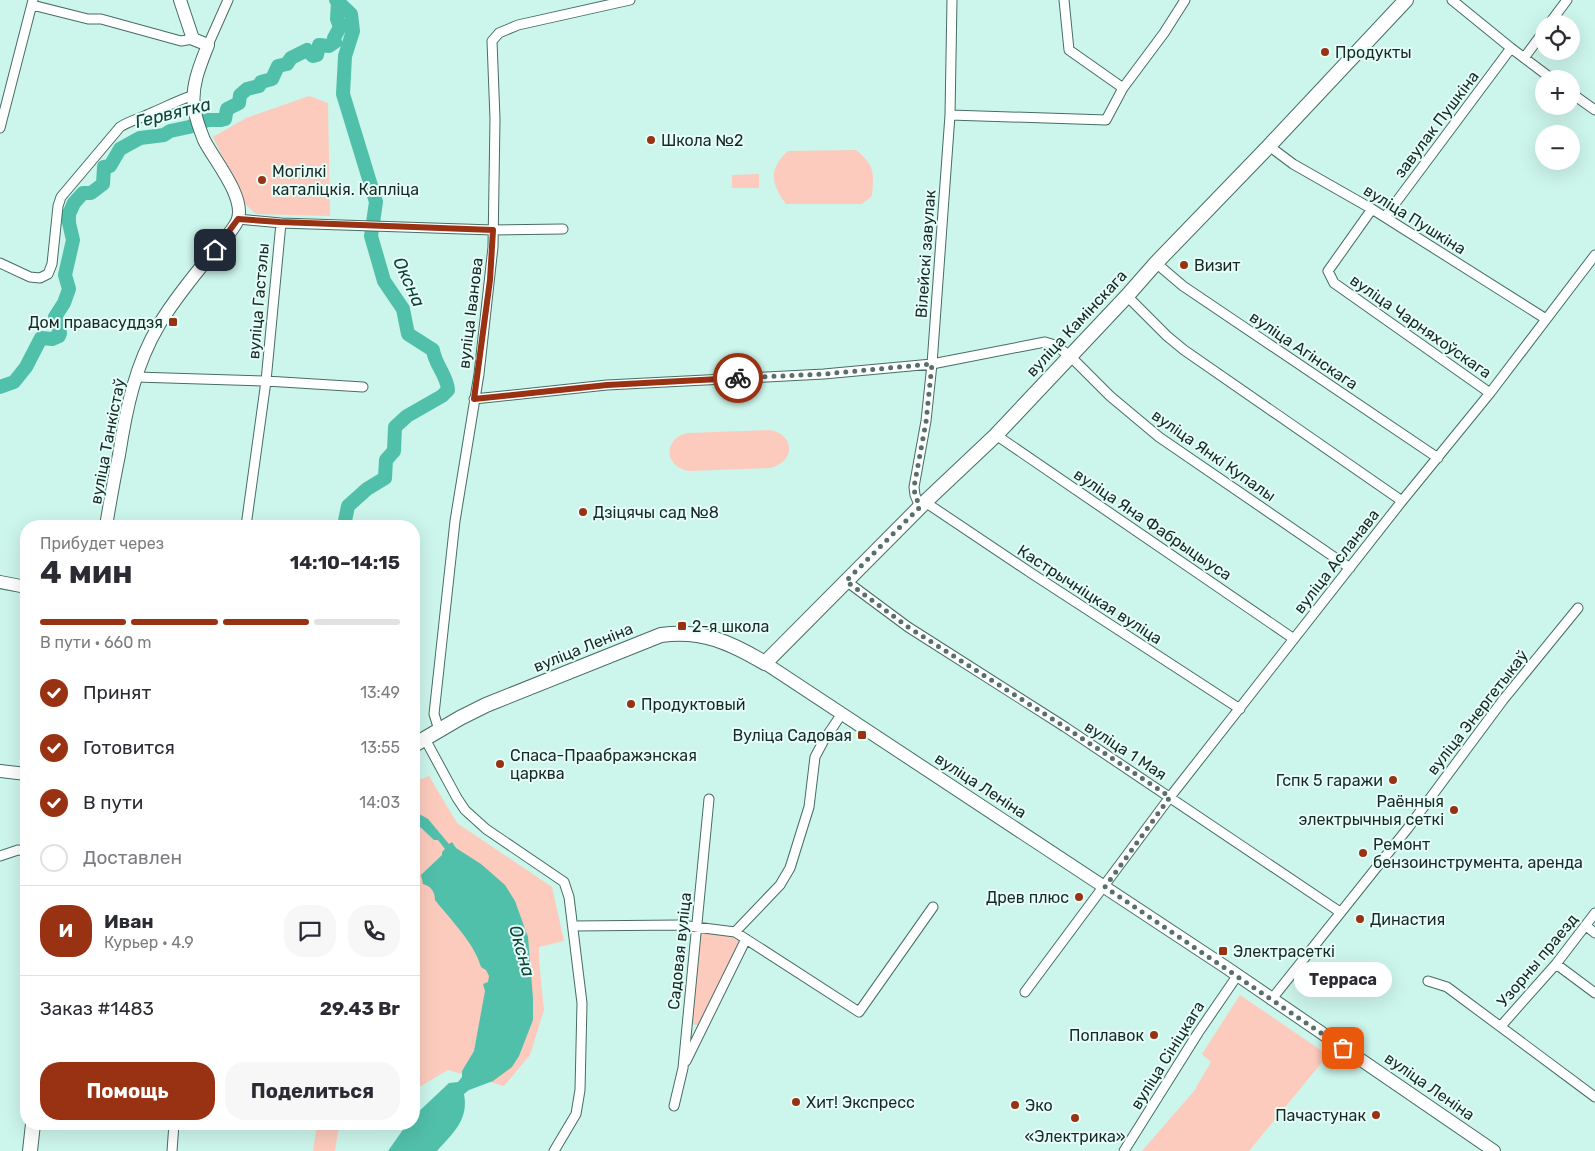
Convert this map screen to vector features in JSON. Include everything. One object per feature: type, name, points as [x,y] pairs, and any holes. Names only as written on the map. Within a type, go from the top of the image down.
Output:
[{"type":"main road","points":[[180,0],[193,39],[208,45],[197,74],[194,95],[196,119],[204,140],[219,163],[238,200],[238,219]]},
{"type":"main road","name":"вуліца Камінскага","points":[[765,664],[846,581],[996,435],[1128,296],[1156,263],[1406,0]]},
{"type":"main road","name":"вуліца Танкістаў","points":[[107,520],[127,408],[147,346],[179,295],[227,236],[238,219]]},
{"type":"main road","points":[[0,582],[20,586]]},
{"type":"main road","name":"вуліца Леніна","points":[[420,741],[486,705],[661,635],[683,633],[705,635],[742,650],[765,664],[1105,887],[1494,1151]]},
{"type":"main road","points":[[0,770],[20,773]]},
{"type":"main road","points":[[30,1151],[32,1130]]},
{"type":"street","points":[[208,45],[228,0]]},
{"type":"street","name":"вуліца Іванова","points":[[439,730],[435,720],[435,707],[455,521],[490,280],[495,119],[492,41],[499,33],[518,25],[630,0]]},
{"type":"street","name":"Вілейскі завулак","points":[[923,505],[915,495],[914,487],[926,422],[932,364],[950,115],[952,0]]},
{"type":"street","points":[[1064,0],[1069,50],[1123,88]]},
{"type":"street","points":[[950,115],[1102,121],[1109,118],[1123,88],[1164,33],[1184,0]]},
{"type":"street","points":[[1452,0],[1540,70]]},
{"type":"street","points":[[1557,15],[1568,0]]},
{"type":"street","points":[[0,128],[31,2],[88,19],[101,19],[181,41],[193,39]]},
{"type":"street","points":[[1524,58],[1535,43]]},
{"type":"street","name":"завулак Пушкіна","points":[[1385,217],[1511,48]]},
{"type":"street","points":[[0,263],[30,277],[40,278],[46,276],[52,264],[58,206],[64,193],[120,127],[194,95]]},
{"type":"street","points":[[1580,99],[1595,110]]},
{"type":"street","name":"вуліца Пушкіна","points":[[1269,146],[1292,164],[1372,209],[1546,319]]},
{"type":"street","name":"вуліца Чарняхоўскага","points":[[1372,209],[1328,271],[1334,283],[1490,393]]},
{"type":"street","points":[[238,219],[493,230],[563,229]]},
{"type":"street","name":"вуліца Гастэлы","points":[[247,520],[266,381],[280,222]]},
{"type":"street","name":"вуліца Асланава","points":[[1026,992],[1170,797],[1402,501],[1490,393],[1595,255]]},
{"type":"street","name":"вуліца Агінскага","points":[[1156,263],[1183,286],[1438,458]]},
{"type":"street","points":[[1128,296],[1167,336],[1184,350],[1402,501]]},
{"type":"street","name":"вуліца Янкі Купалы","points":[[474,399],[607,385],[824,374],[932,364],[1045,342],[1055,344],[1070,356],[1110,396],[1159,437],[1350,568]]},
{"type":"street","name":"вуліца Гастэлы","points":[[136,377],[266,381],[363,387]]},
{"type":"street","name":"вуліца Яна Фабрыцыуса","points":[[996,435],[1294,639]]},
{"type":"street","name":"Кастрычніцкая вуліца","points":[[923,505],[1240,709]]},
{"type":"street","name":"вуліца 1 Мая","points":[[846,581],[908,627],[1065,727],[1340,912]]},
{"type":"street","name":"вуліца Энергетыкаў","points":[[1271,1000],[1408,828],[1503,700],[1578,608]]},
{"type":"street","points":[[735,932],[780,885],[790,868],[809,807],[814,757],[841,715]]},
{"type":"street","points":[[420,743],[465,810],[486,829],[564,882],[569,897],[582,1003],[580,1090],[576,1114],[554,1151]]},
{"type":"street","name":"Садовая вуліца","points":[[674,1106],[683,1068],[709,799]]},
{"type":"street","points":[[0,856],[20,850]]},
{"type":"street","points":[[573,926],[680,925],[735,932],[859,1012],[933,907]]},
{"type":"street","name":"Узорны праезд","points":[[1500,1026],[1556,964],[1595,912]]},
{"type":"street","points":[[1586,926],[1595,932]]},
{"type":"street","points":[[683,1068],[746,939]]},
{"type":"street","points":[[1556,964],[1595,993]]},
{"type":"street","name":"вуліца Сініцкага","points":[[1124,1151],[1198,1033],[1237,976]]},
{"type":"street","points":[[1428,981],[1447,987],[1595,1097]]},
{"type":"street","points":[[172,1151],[174,1130]]},
{"type":"shaded area","points":[[309,96],[328,103],[330,216],[256,214],[244,203],[213,137],[246,118]]},
{"type":"shaded area","points":[[856,150],[870,165],[873,175],[872,196],[862,204],[786,204],[777,190],[774,177],[775,170],[777,164],[788,151]]},
{"type":"shaded area","points":[[759,174],[759,188],[732,188],[732,175]]},
{"type":"shaded area","points":[[769,430],[778,432],[784,437],[788,442],[789,448],[785,460],[771,468],[689,471],[675,464],[671,459],[670,447],[679,436],[687,433]]},
{"type":"shaded area","points":[[429,776],[457,823],[552,887],[564,941],[539,947],[544,1010],[530,1055],[504,1086],[448,1070],[420,1086],[420,780]]},
{"type":"shaded area","points":[[700,931],[729,935],[739,941],[699,1025],[690,1024]]},
{"type":"shaded area","points":[[1240,995],[1328,1055],[1249,1151],[1142,1151],[1194,1091],[1211,1062],[1202,1054]]},
{"type":"shaded area","points":[[316,1130],[338,1130],[335,1151],[313,1151]]},
{"type":"water","points":[[420,814],[428,819],[449,844],[452,842],[456,848],[481,864],[505,885],[515,901],[528,937],[533,1020],[519,1056],[512,1067],[493,1081],[469,1090],[464,1094],[465,1103],[462,1119],[454,1132],[437,1151],[388,1151],[403,1130],[420,1130],[420,1110],[449,1083],[458,1082],[462,1077],[462,1071],[474,1051],[485,991],[483,984],[488,982],[489,976],[486,970],[481,967],[468,941],[435,900],[432,890],[423,884],[421,875],[442,855],[445,849],[438,840],[434,840],[420,827]]},
{"type":"waterway","name":"Оксна","points":[[336,0],[351,14],[353,31],[345,56],[343,94],[376,202],[371,236],[384,281],[403,309],[408,334],[433,350],[446,380],[448,390],[442,396],[407,416],[395,427],[394,451],[386,460],[385,478],[367,489],[348,506],[345,520]]},
{"type":"waterway","name":"Гервятка","points":[[0,387],[14,382],[26,367],[41,338],[52,339],[59,336],[60,333],[55,317],[64,303],[69,289],[65,275],[73,240],[69,214],[74,203],[83,193],[91,193],[103,184],[104,167],[110,166],[120,149],[140,138],[164,135],[170,131],[208,120],[225,119],[227,109],[239,103],[240,95],[247,89],[259,86],[261,82],[272,79],[278,66],[287,64],[291,58],[307,50],[313,56],[317,55],[319,45],[329,46],[335,42],[334,38],[340,27],[337,19],[338,2]]},
{"type":"way so far","points":[[738,378],[824,374],[932,364],[926,422],[914,487],[920,507],[846,581],[908,627],[1065,727],[1170,797],[1105,887],[1343,1048]]},
{"type":"place","name":"Продукты","points":[[1325,52]]},
{"type":"place","name":"Школа №2","points":[[651,140]]},
{"type":"place","name":"Могілкі каталіцкія. Капліца","points":[[262,180]]},
{"type":"place","name":"Визит","points":[[1184,265]]},
{"type":"place","name":"Дом правасуддзя","points":[[173,322]]},
{"type":"place","name":"Дзіцячы сад №8","points":[[583,512]]},
{"type":"place","name":"2-я школа","points":[[682,626]]},
{"type":"place","name":"Продуктовый","points":[[631,704]]},
{"type":"place","name":"Вуліца Садовая","points":[[862,735]]},
{"type":"place","name":"Спаса-Праабражэнская царква","points":[[500,764]]},
{"type":"place","name":"Гспк 5 гаражи","points":[[1393,780]]},
{"type":"place","name":"Раённыя электрычныя сеткі","points":[[1454,810]]},
{"type":"place","name":"Ремонт бензоинструмента, аренда","points":[[1363,853]]},
{"type":"place","name":"Древ плюс","points":[[1079,897]]},
{"type":"place","name":"Династия","points":[[1360,919]]},
{"type":"place","name":"Электрасеткі","points":[[1223,951]]},
{"type":"place","name":"Поплавок","points":[[1154,1035]]},
{"type":"place","name":"Терраса","points":[[1343,1048]]},
{"type":"place","name":"Хит! Экспресс","points":[[796,1102]]},
{"type":"place","name":"Эко","points":[[1015,1105]]},
{"type":"place","name":"Пачастунак","points":[[1376,1115]]},
{"type":"place","name":"«Электрика»","points":[[1075,1118]]},
{"type":"route","points":[[215,250],[238,219],[493,230],[490,280],[474,399],[607,385],[738,378]]}]
